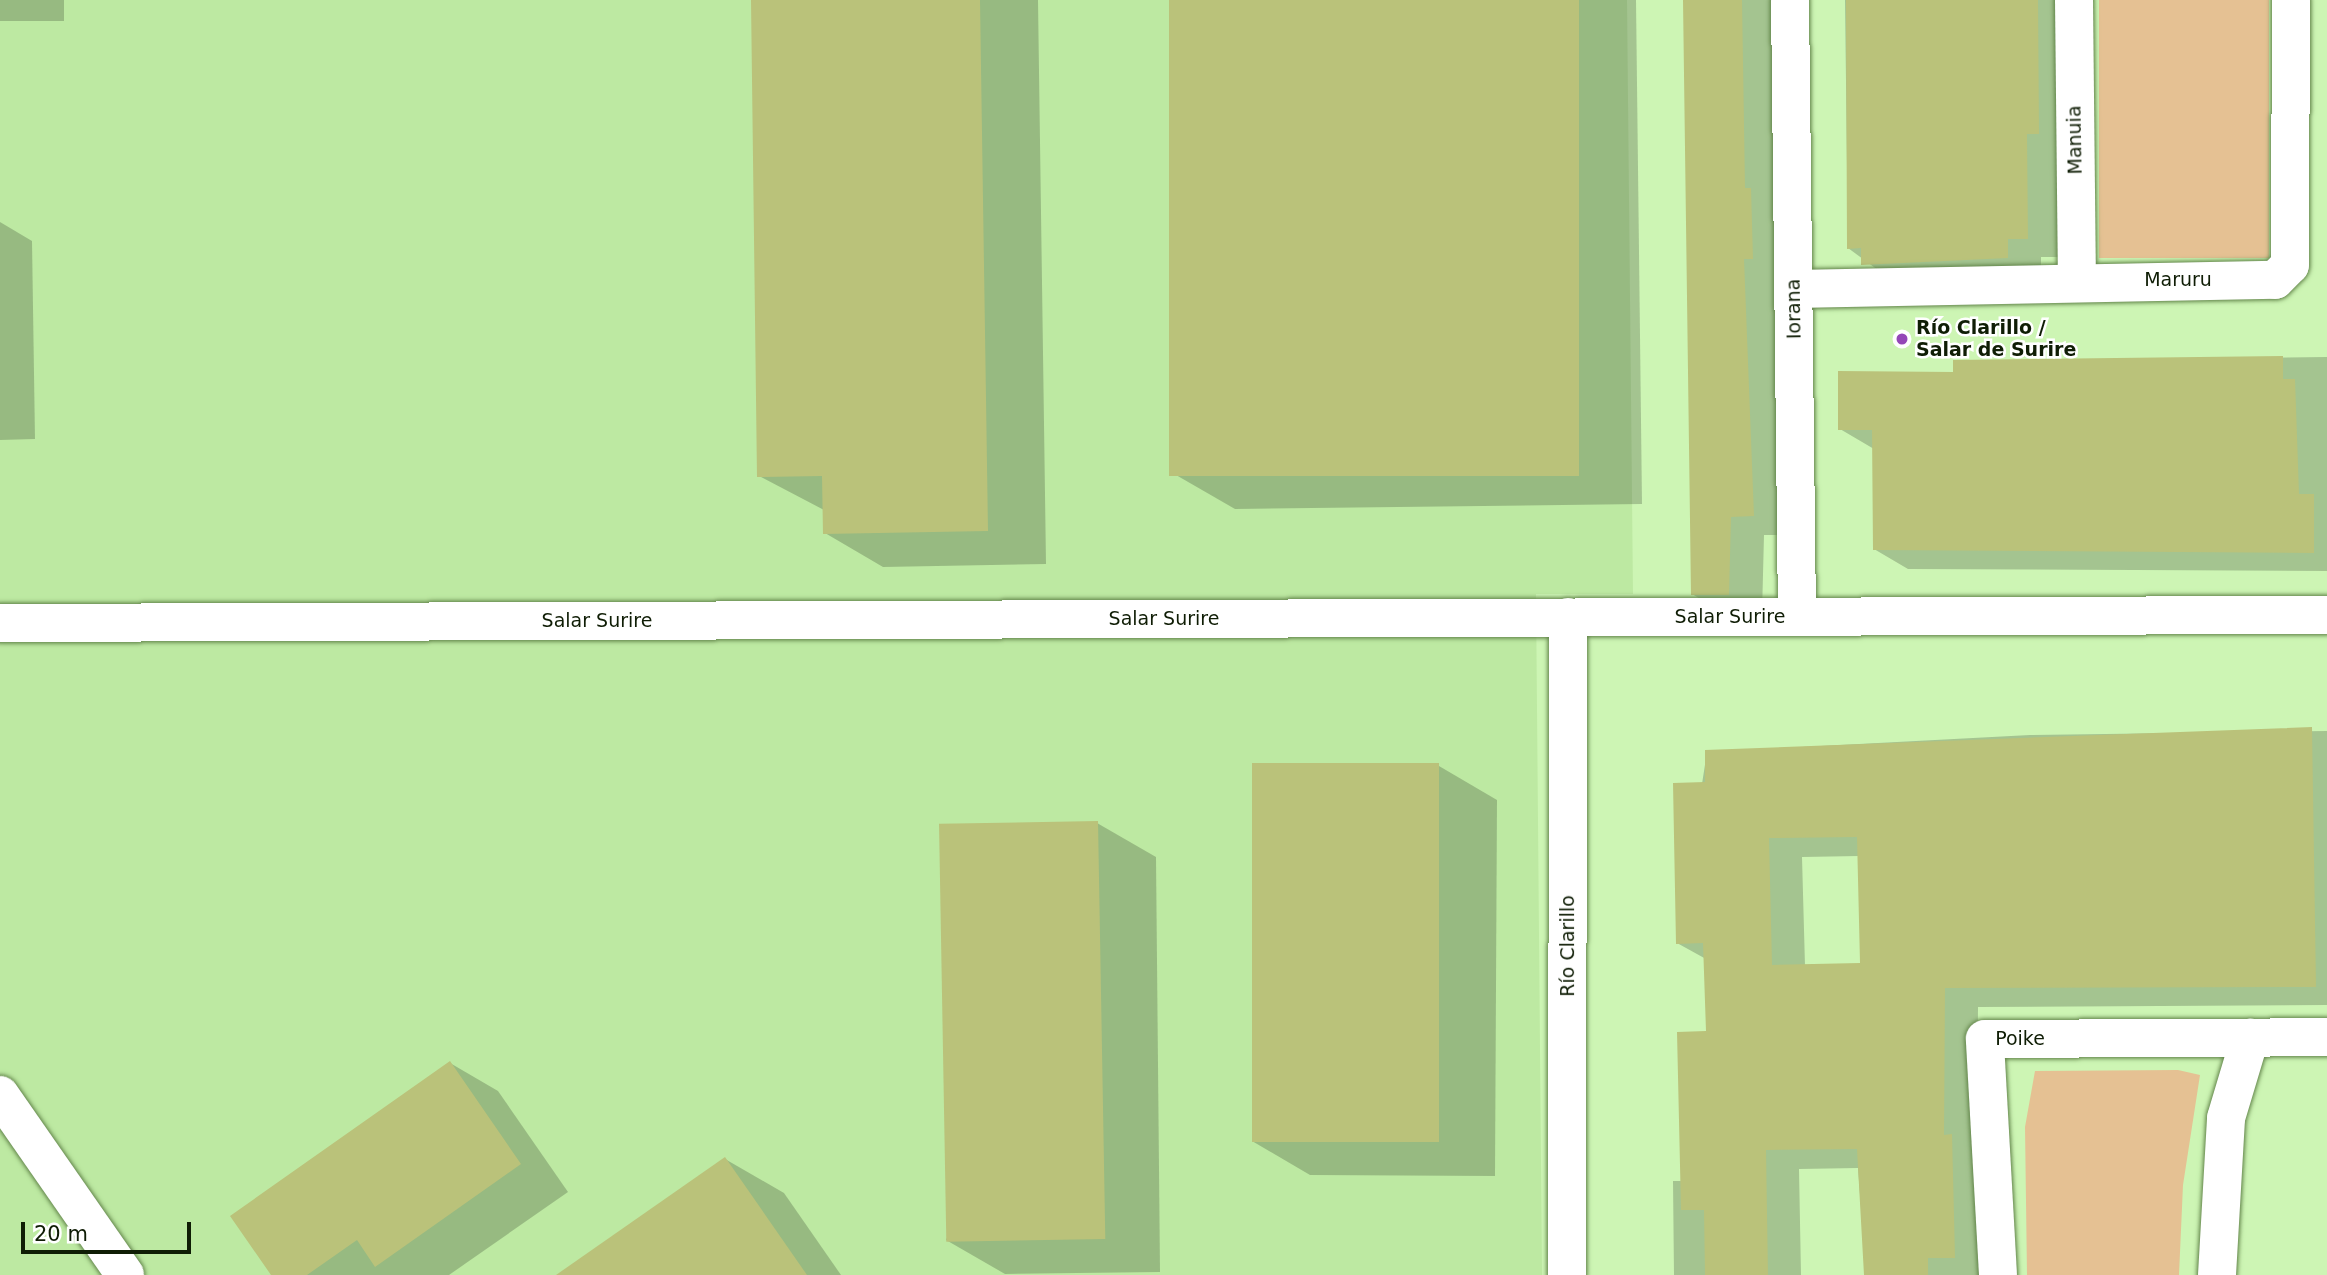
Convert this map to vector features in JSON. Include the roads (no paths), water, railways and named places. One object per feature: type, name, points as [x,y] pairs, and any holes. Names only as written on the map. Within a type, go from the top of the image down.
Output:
[{"type":"street","name":"Iorana","points":[[1790,0],[1797,617]]},
{"type":"street","name":"Manuia","points":[[2074,0],[2077,281]]},
{"type":"street","name":"Maruru","points":[[1794,289],[2077,281],[2275,280],[2290,265],[2291,0]]},
{"type":"street","name":"Salar Surire","points":[[0,623],[2327,615]]},
{"type":"street","name":"Río Clarillo","points":[[1567,617],[1567,1275]]},
{"type":"street","name":"Poike","points":[[1998,1275],[1984,1039],[2327,1037]]},
{"type":"street","points":[[2217,1275],[2226,1118],[2250,1038]]},
{"type":"street","points":[[0,1095],[125,1275]]},
{"type":"place","name":"Río Clarillo / Salar de Surire","points":[[1902,339]]}]
